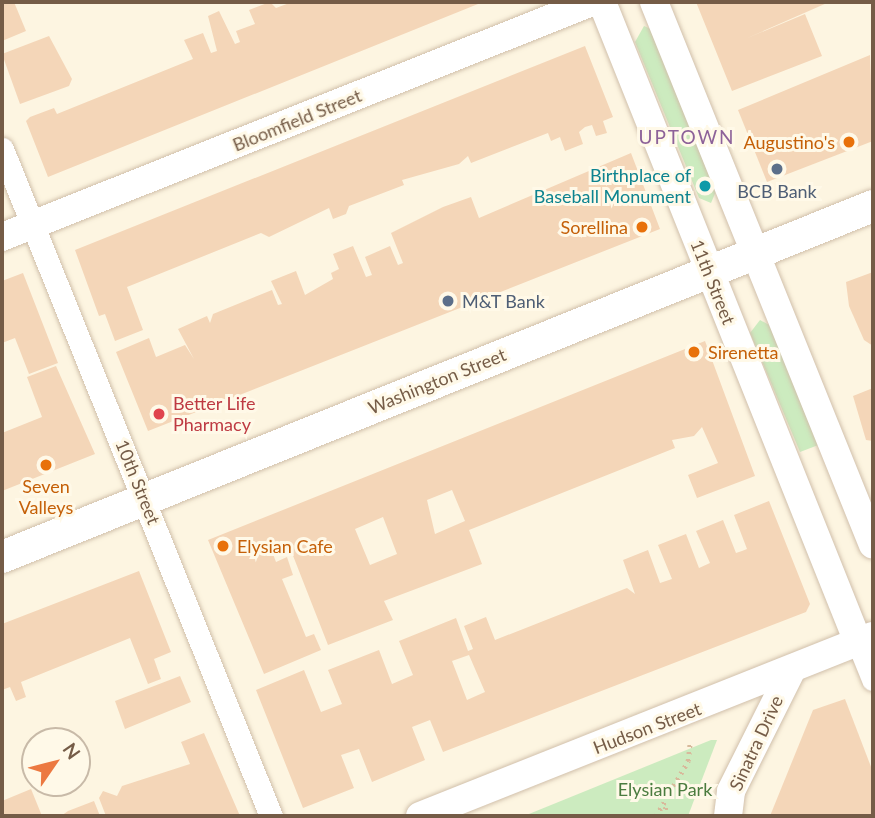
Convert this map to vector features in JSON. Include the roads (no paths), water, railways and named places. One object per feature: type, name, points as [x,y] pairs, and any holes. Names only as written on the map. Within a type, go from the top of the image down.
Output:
[{"type":"main road","name":"Washington Street","points":[[2,557],[873,206]]},
{"type":"street","name":"Bloomfield Street","points":[[2,237],[592,2]]},
{"type":"street","name":"11th Street","points":[[602,2],[709,271],[866,639],[873,679]]},
{"type":"street","points":[[654,2],[873,545]]},
{"type":"street","name":"10th Street","points":[[2,149],[271,816]]},
{"type":"street","name":"Hudson Street","points":[[420,816],[789,673],[866,639]]},
{"type":"street","name":"Sinatra Drive","points":[[728,816],[731,791],[789,673]]},
{"type":"place","name":"Augustino's","points":[[849,142]]},
{"type":"place","name":"BCB Bank","points":[[777,169]]},
{"type":"place","name":"Birthplace of Baseball Monument","points":[[705,186]]},
{"type":"place","name":"Sorellina","points":[[642,227]]},
{"type":"place","name":"M&T Bank","points":[[448,301]]},
{"type":"place","name":"Sirenetta","points":[[694,352]]},
{"type":"place","name":"Better Life Pharmacy","points":[[159,414]]},
{"type":"place","name":"Seven Valleys","points":[[46,465]]},
{"type":"place","name":"Elysian Cafe","points":[[223,546]]},
{"type":"district","name":"UPTOWN","points":[[687,137]]},
{"type":"park label","name":"Elysian Park","points":[[665,789]]}]
